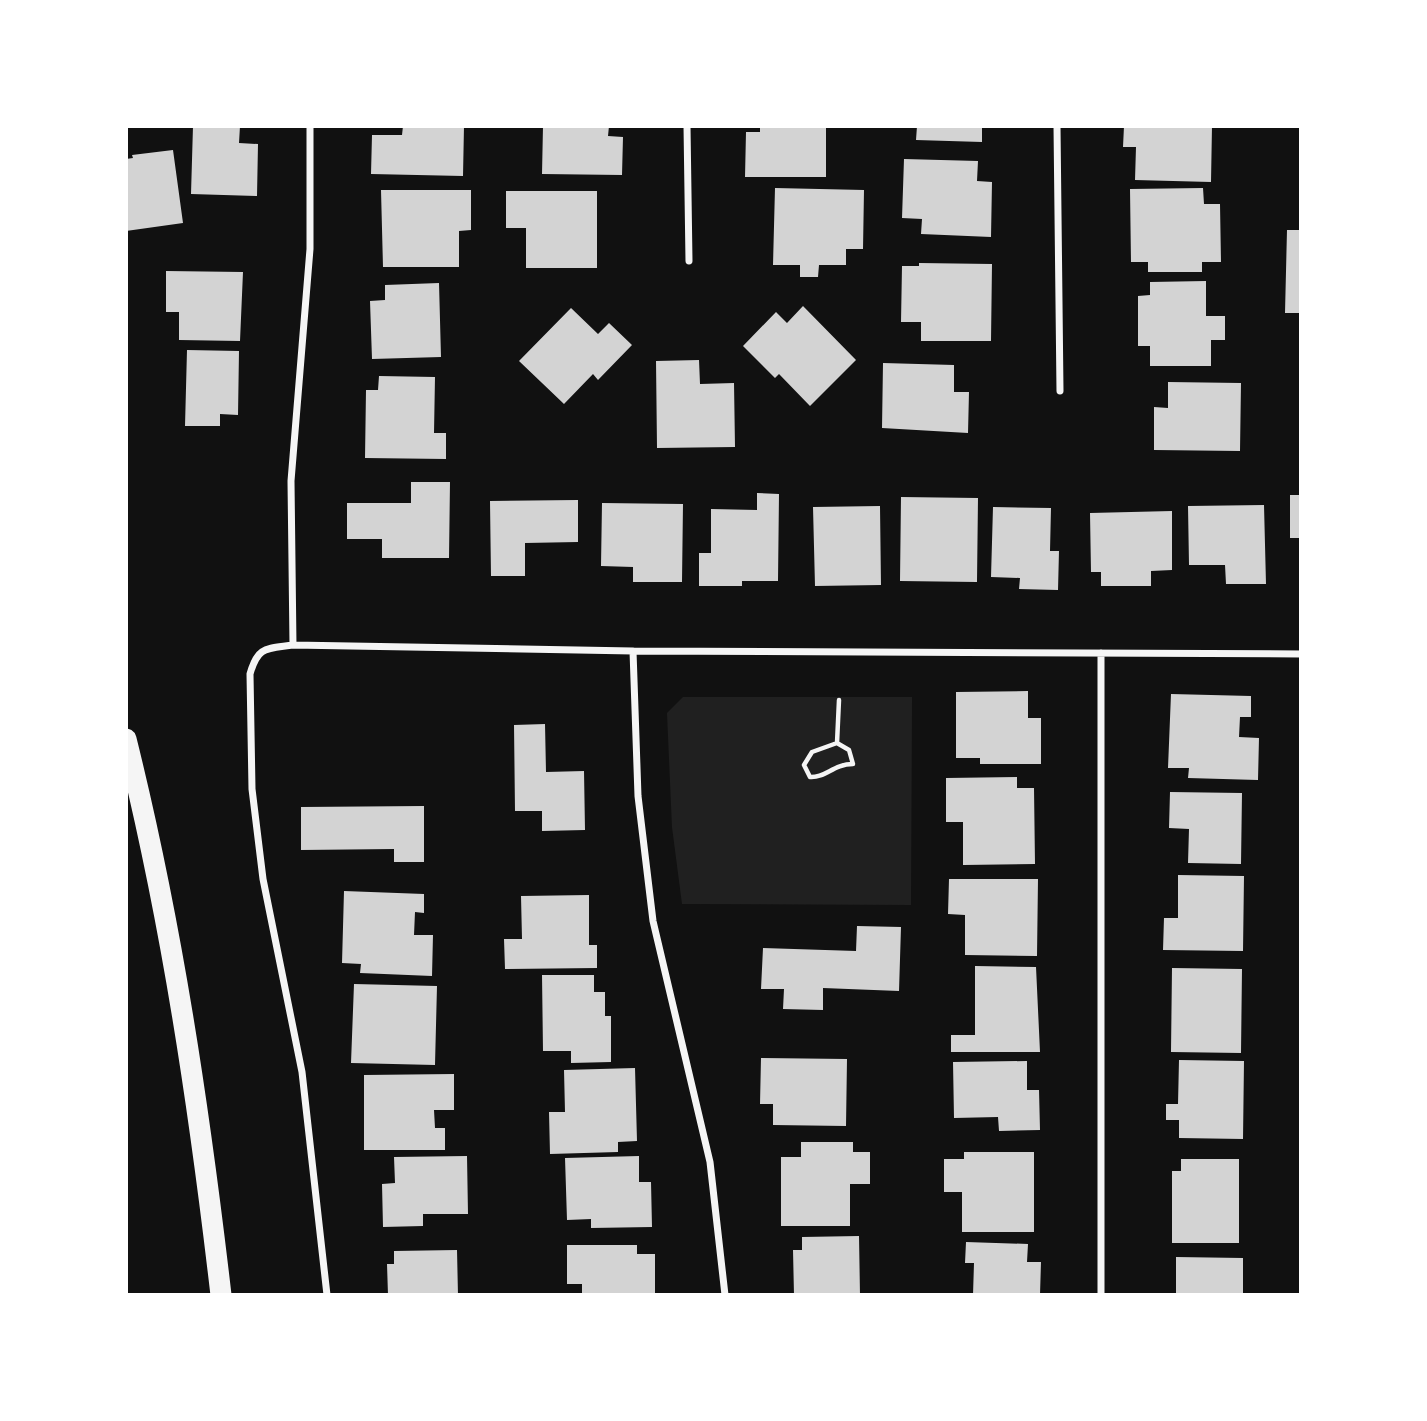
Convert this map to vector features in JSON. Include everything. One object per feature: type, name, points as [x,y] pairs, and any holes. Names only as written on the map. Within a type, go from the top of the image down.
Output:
[{"type":"highway","points":[[126,739],[153,850],[200,1108],[221,1295]]},
{"type":"street","points":[[293,645],[291,481],[310,262],[310,126]]},
{"type":"street","points":[[687,126],[689,261]]},
{"type":"street","points":[[1057,126],[1060,391]]},
{"type":"street","points":[[327,1295],[302,1072],[263,879],[252,789],[250,674],[255,656],[265,649],[293,645],[633,651],[1301,654]]},
{"type":"street","points":[[633,651],[638,796],[653,921],[710,1162],[725,1295]]},
{"type":"street","points":[[1101,653],[1101,1295]]},
{"type":"path","points":[[837,743],[839,700]]},
{"type":"path","points":[[837,743],[849,750],[853,764],[839,764],[818,778],[810,777],[804,765],[812,752],[837,743]]},
{"type":"shaded area","points":[[683,697],[912,697],[911,905],[682,904],[672,827],[667,713]]},
{"type":"building","points":[[193,126],[240,126],[239,143],[258,144],[257,196],[191,194]]},
{"type":"building","points":[[403,126],[464,126],[463,176],[371,174],[372,135],[402,135]]},
{"type":"building","points":[[543,126],[609,126],[608,136],[623,137],[622,175],[542,174]]},
{"type":"building","points":[[760,126],[826,126],[826,177],[745,177],[746,132],[760,132]]},
{"type":"building","points":[[917,126],[982,126],[982,142],[916,140]]},
{"type":"building","points":[[1124,126],[1212,126],[1211,182],[1135,180],[1136,147],[1123,147]]},
{"type":"building","points":[[173,150],[183,223],[126,231],[126,159],[133,158],[132,155]]},
{"type":"building","points":[[904,159],[978,161],[977,181],[992,182],[991,237],[921,234],[922,219],[902,218]]},
{"type":"building","points":[[775,188],[864,190],[863,249],[846,249],[846,265],[819,265],[818,277],[800,277],[800,265],[773,265]]},
{"type":"building","points":[[1203,188],[1204,204],[1220,204],[1221,262],[1202,262],[1202,272],[1148,272],[1148,262],[1131,262],[1130,189]]},
{"type":"building","points":[[381,190],[471,190],[471,230],[459,231],[459,267],[383,267]]},
{"type":"building","points":[[506,191],[597,191],[597,268],[526,268],[526,228],[506,228]]},
{"type":"building","points":[[1287,230],[1301,230],[1301,313],[1285,313]]},
{"type":"building","points":[[919,263],[992,264],[991,341],[921,341],[921,322],[901,322],[902,266],[919,266]]},
{"type":"building","points":[[166,271],[243,272],[240,341],[179,340],[179,312],[166,312]]},
{"type":"building","points":[[1206,281],[1206,316],[1225,316],[1225,340],[1211,340],[1211,366],[1150,366],[1150,346],[1138,346],[1138,296],[1150,295],[1150,282]]},
{"type":"building","points":[[439,283],[441,357],[372,359],[370,301],[385,300],[385,285]]},
{"type":"building","points":[[803,306],[856,360],[810,406],[779,374],[775,378],[743,346],[776,312],[787,323]]},
{"type":"building","points":[[571,308],[598,334],[609,323],[632,345],[598,380],[593,374],[564,404],[519,361]]},
{"type":"building","points":[[187,350],[239,351],[238,415],[220,414],[220,426],[185,426]]},
{"type":"building","points":[[699,360],[700,384],[734,383],[735,447],[657,448],[656,361]]},
{"type":"building","points":[[883,363],[954,365],[954,392],[969,392],[968,433],[882,428]]},
{"type":"building","points":[[379,376],[435,377],[434,433],[446,433],[446,459],[365,458],[366,390],[378,390]]},
{"type":"building","points":[[1168,382],[1241,383],[1240,451],[1154,450],[1154,407],[1168,408]]},
{"type":"building","points":[[411,482],[450,482],[449,558],[382,558],[382,539],[347,539],[347,503],[411,503]]},
{"type":"building","points":[[757,493],[779,494],[778,581],[742,581],[742,586],[699,586],[699,553],[711,553],[711,509],[757,510]]},
{"type":"building","points":[[1290,495],[1301,495],[1301,538],[1290,538]]},
{"type":"building","points":[[901,497],[978,498],[977,582],[900,581]]},
{"type":"building","points":[[578,500],[578,542],[525,543],[525,576],[491,576],[490,501]]},
{"type":"building","points":[[602,503],[683,504],[682,582],[633,582],[633,567],[601,566]]},
{"type":"building","points":[[1264,505],[1266,584],[1226,584],[1225,565],[1189,565],[1188,506]]},
{"type":"building","points":[[880,506],[881,585],[815,586],[813,507]]},
{"type":"building","points":[[993,507],[1051,508],[1050,551],[1059,551],[1058,590],[1019,589],[1020,578],[991,577]]},
{"type":"building","points":[[1172,511],[1172,570],[1151,571],[1151,586],[1101,586],[1101,572],[1091,572],[1090,513]]},
{"type":"building","points":[[1028,691],[1028,718],[1041,718],[1041,764],[980,764],[980,758],[956,758],[956,692]]},
{"type":"building","points":[[1171,694],[1251,696],[1251,717],[1240,717],[1239,737],[1259,738],[1258,780],[1188,778],[1189,768],[1168,768]]},
{"type":"building","points":[[545,724],[546,772],[584,771],[585,830],[542,831],[542,811],[515,811],[514,725]]},
{"type":"building","points":[[1017,777],[1017,788],[1034,788],[1035,864],[963,865],[963,822],[946,822],[946,778]]},
{"type":"building","points":[[1170,792],[1242,793],[1241,864],[1188,863],[1189,829],[1169,828]]},
{"type":"building","points":[[424,806],[424,862],[394,862],[394,849],[301,850],[301,807]]},
{"type":"building","points":[[1178,875],[1244,876],[1243,951],[1163,950],[1164,918],[1178,918]]},
{"type":"building","points":[[949,879],[1038,879],[1037,956],[965,955],[965,915],[948,914]]},
{"type":"building","points":[[344,891],[424,894],[424,913],[415,912],[414,935],[433,935],[432,976],[360,973],[361,964],[342,963]]},
{"type":"building","points":[[589,895],[589,945],[597,945],[597,968],[505,969],[504,939],[522,939],[521,896]]},
{"type":"building","points":[[857,926],[901,927],[899,991],[823,988],[823,1010],[783,1009],[784,989],[761,989],[763,948],[856,951]]},
{"type":"building","points":[[975,966],[1036,967],[1040,1052],[951,1052],[951,1035],[975,1035]]},
{"type":"building","points":[[1172,968],[1242,969],[1241,1053],[1171,1052]]},
{"type":"building","points":[[542,975],[594,975],[594,992],[605,992],[605,1016],[611,1016],[611,1062],[571,1063],[571,1051],[543,1051]]},
{"type":"building","points":[[354,984],[437,986],[435,1065],[351,1063]]},
{"type":"building","points":[[761,1058],[847,1059],[846,1126],[773,1125],[773,1104],[760,1104]]},
{"type":"building","points":[[1179,1060],[1244,1061],[1243,1139],[1179,1138],[1179,1120],[1166,1120],[1166,1104],[1178,1104]]},
{"type":"building","points":[[1027,1061],[1027,1090],[1039,1090],[1040,1130],[999,1131],[998,1117],[954,1118],[953,1062]]},
{"type":"building","points":[[635,1068],[637,1141],[618,1142],[618,1152],[550,1154],[549,1112],[565,1112],[564,1070]]},
{"type":"building","points":[[454,1074],[454,1110],[434,1110],[435,1128],[445,1128],[445,1150],[364,1150],[364,1075]]},
{"type":"building","points":[[801,1142],[853,1142],[853,1152],[870,1152],[870,1184],[850,1184],[850,1226],[781,1226],[781,1157],[801,1157]]},
{"type":"building","points":[[964,1152],[1034,1152],[1034,1232],[962,1232],[962,1192],[944,1192],[944,1159],[964,1159]]},
{"type":"building","points":[[467,1156],[468,1214],[423,1214],[423,1226],[383,1227],[382,1184],[395,1183],[394,1157]]},
{"type":"building","points":[[639,1156],[639,1182],[651,1182],[652,1227],[591,1228],[591,1219],[567,1220],[565,1158]]},
{"type":"building","points":[[1181,1159],[1239,1159],[1239,1243],[1172,1243],[1172,1171],[1181,1171]]},
{"type":"building","points":[[859,1236],[860,1295],[794,1295],[793,1250],[802,1250],[802,1237]]},
{"type":"building","points":[[966,1242],[1028,1244],[1027,1262],[1041,1262],[1040,1295],[973,1295],[974,1263],[965,1263]]},
{"type":"building","points":[[567,1245],[637,1245],[637,1254],[655,1254],[655,1295],[582,1295],[582,1284],[567,1284]]},
{"type":"building","points":[[457,1250],[458,1295],[388,1295],[387,1264],[394,1264],[394,1251]]},
{"type":"building","points":[[1176,1257],[1243,1258],[1243,1295],[1176,1295]]}]
